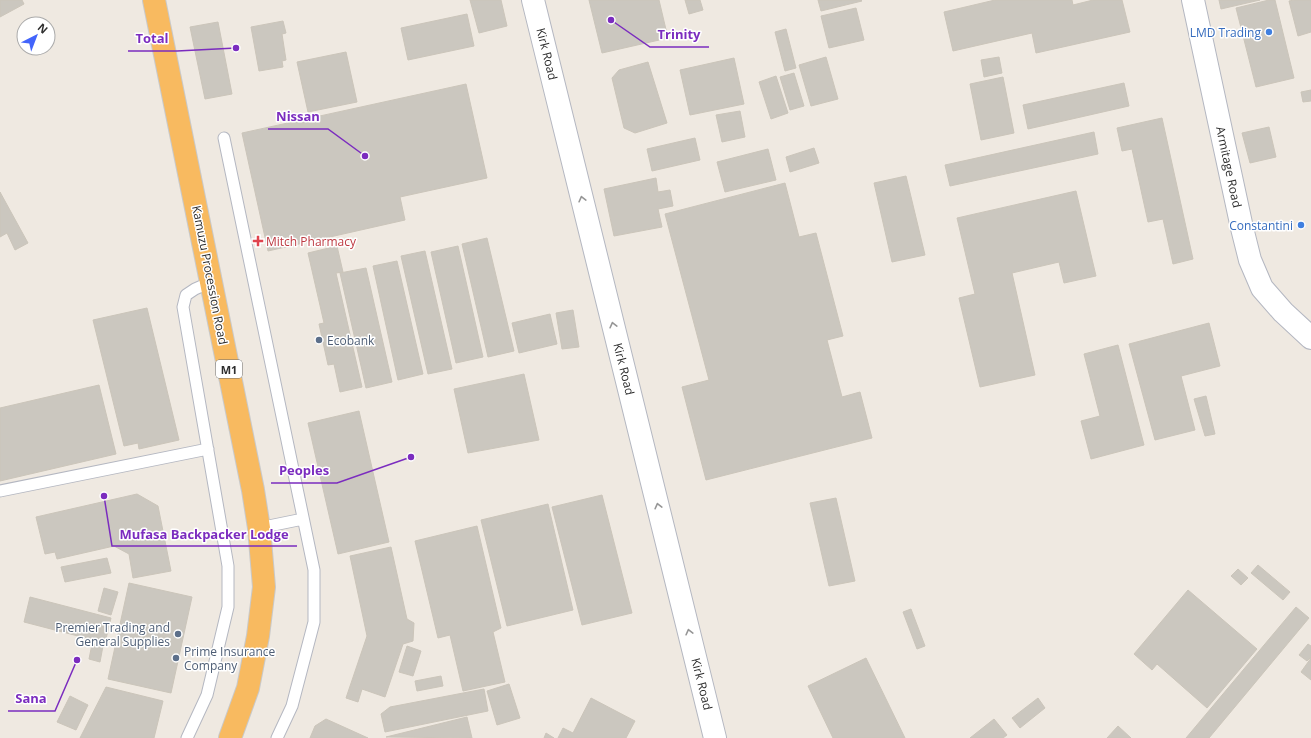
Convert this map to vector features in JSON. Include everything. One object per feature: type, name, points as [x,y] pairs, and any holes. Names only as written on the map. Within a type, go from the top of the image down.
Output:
[{"type":"highway","name":"Kamuzu Procession Road","points":[[154,0],[253,490],[259,528],[264,587],[258,636],[248,688],[230,738]]},
{"type":"street","name":"Kirk Road","points":[[533,0],[715,738]]},
{"type":"street","name":"Armitage Road","points":[[1193,0],[1250,260],[1262,288],[1283,312],[1311,338]]},
{"type":"lane","points":[[224,138],[314,570],[314,622],[292,706],[277,738]]},
{"type":"lane","points":[[187,738],[208,695],[228,607],[228,566],[183,307],[186,295],[211,282]]},
{"type":"lane","points":[[0,491],[208,450]]},
{"type":"lane","points":[[259,528],[303,519]]},
{"type":"building","points":[[0,0],[22,0],[24,4],[0,17]]},
{"type":"building","points":[[470,0],[501,0],[507,26],[479,33]]},
{"type":"building","points":[[589,0],[659,0],[668,38],[602,53]]},
{"type":"building","points":[[685,0],[700,0],[703,10],[689,14]]},
{"type":"building","points":[[818,0],[861,0],[862,1],[821,11]]},
{"type":"building","points":[[995,0],[1072,0],[1073,5],[1093,0],[1122,0],[1130,32],[1036,53],[1032,33],[953,51],[944,12]]},
{"type":"building","points":[[1219,0],[1260,0],[1221,9]]},
{"type":"building","points":[[1269,0],[1275,0],[1294,78],[1256,87],[1236,8]]},
{"type":"building","points":[[1311,0],[1311,32],[1298,36],[1289,1]]},
{"type":"building","points":[[856,8],[864,40],[829,48],[821,16]]},
{"type":"building","points":[[467,14],[474,46],[408,60],[401,28]]},
{"type":"building","points":[[283,21],[286,33],[282,34],[286,60],[282,61],[283,67],[259,71],[251,27]]},
{"type":"building","points":[[218,22],[232,94],[205,99],[190,27]]},
{"type":"building","points":[[786,29],[796,68],[785,71],[775,32]]},
{"type":"building","points":[[346,52],[357,102],[308,112],[297,62]]},
{"type":"building","points":[[826,57],[838,99],[811,106],[799,65]]},
{"type":"building","points":[[999,57],[1002,73],[984,77],[981,60]]},
{"type":"building","points":[[734,58],[744,104],[690,115],[680,70]]},
{"type":"building","points":[[648,62],[667,123],[635,133],[624,128],[612,78],[619,70]]},
{"type":"building","points":[[794,73],[804,106],[790,110],[780,77]]},
{"type":"building","points":[[776,76],[788,113],[771,119],[759,82]]},
{"type":"building","points":[[1003,77],[1014,133],[981,140],[970,84]]},
{"type":"building","points":[[1124,83],[1129,106],[1028,129],[1023,105]]},
{"type":"building","points":[[466,84],[487,178],[400,197],[405,220],[268,251],[242,133]]},
{"type":"building","points":[[1311,90],[1311,101],[1303,102],[1301,92]]},
{"type":"building","points":[[740,111],[745,137],[722,142],[716,115]]},
{"type":"building","points":[[1162,118],[1193,259],[1173,264],[1163,219],[1148,222],[1132,149],[1122,151],[1117,128]]},
{"type":"building","points":[[1269,127],[1276,157],[1250,163],[1242,133]]},
{"type":"building","points":[[1094,132],[1098,154],[950,186],[945,165]]},
{"type":"building","points":[[695,138],[700,160],[652,171],[647,149]]},
{"type":"building","points":[[814,148],[819,163],[790,172],[786,157]]},
{"type":"building","points":[[768,149],[776,180],[725,192],[717,162]]},
{"type":"building","points":[[906,176],[925,255],[892,262],[874,183]]},
{"type":"building","points":[[656,178],[658,192],[670,190],[673,206],[658,209],[662,227],[614,236],[604,189]]},
{"type":"building","points":[[785,183],[799,237],[816,233],[843,336],[827,340],[842,397],[860,392],[872,438],[706,480],[682,387],[709,380],[665,214]]},
{"type":"building","points":[[1076,191],[1096,276],[1064,283],[1059,262],[1012,273],[1035,375],[980,387],[959,298],[975,294],[957,218]]},
{"type":"building","points":[[0,192],[28,243],[15,250],[7,233],[0,237]]},
{"type":"building","points":[[487,238],[514,351],[488,357],[462,244]]},
{"type":"building","points":[[337,246],[343,272],[336,273],[362,387],[340,392],[334,364],[328,365],[319,324],[324,323],[308,253]]},
{"type":"building","points":[[458,246],[483,357],[456,363],[431,252]]},
{"type":"building","points":[[425,251],[452,369],[428,374],[401,256]]},
{"type":"building","points":[[397,261],[423,374],[398,380],[373,266]]},
{"type":"building","points":[[366,268],[392,382],[366,388],[340,273]]},
{"type":"building","points":[[147,308],[179,440],[139,449],[138,443],[124,446],[93,320]]},
{"type":"building","points":[[573,310],[579,347],[562,349],[556,313]]},
{"type":"building","points":[[550,314],[557,344],[519,353],[512,323]]},
{"type":"building","points":[[1209,323],[1220,366],[1181,376],[1195,430],[1155,440],[1129,344]]},
{"type":"building","points":[[1118,345],[1144,445],[1091,459],[1081,421],[1100,416],[1084,354]]},
{"type":"building","points":[[524,374],[539,440],[468,453],[454,389]]},
{"type":"building","points":[[99,385],[116,454],[0,481],[0,408]]},
{"type":"building","points":[[1206,396],[1215,434],[1205,436],[1194,399]]},
{"type":"building","points":[[359,411],[389,542],[338,554],[308,423]]},
{"type":"building","points":[[137,494],[158,506],[171,571],[133,578],[129,554],[114,546],[57,559],[55,552],[45,554],[36,517]]},
{"type":"building","points":[[602,495],[632,613],[582,625],[552,507]]},
{"type":"building","points":[[836,498],[855,581],[829,586],[810,503]]},
{"type":"building","points":[[548,504],[573,610],[507,626],[481,520]]},
{"type":"building","points":[[477,526],[501,628],[493,632],[505,682],[463,691],[450,635],[438,638],[415,541]]},
{"type":"building","points":[[391,547],[407,619],[414,623],[413,641],[403,644],[385,697],[362,689],[358,702],[346,698],[367,636],[350,556]]},
{"type":"building","points":[[107,558],[111,573],[65,582],[61,567]]},
{"type":"building","points":[[1258,565],[1290,592],[1283,600],[1251,573]]},
{"type":"building","points":[[1238,569],[1248,578],[1241,585],[1231,576]]},
{"type":"building","points":[[129,583],[192,597],[171,693],[108,679]]},
{"type":"building","points":[[104,588],[118,592],[111,615],[98,611]]},
{"type":"building","points":[[1188,590],[1257,649],[1207,708],[1157,664],[1152,670],[1134,654]]},
{"type":"building","points":[[30,597],[111,618],[105,643],[24,622]]},
{"type":"building","points":[[1296,607],[1309,618],[1209,738],[1186,738]]},
{"type":"building","points":[[911,609],[925,646],[917,649],[903,612]]},
{"type":"building","points":[[92,644],[103,646],[100,662],[89,659]]},
{"type":"building","points":[[1308,644],[1311,646],[1311,657],[1307,661],[1299,655]]},
{"type":"building","points":[[407,646],[421,651],[413,676],[399,672]]},
{"type":"building","points":[[866,658],[905,738],[833,738],[808,686]]},
{"type":"building","points":[[1311,658],[1311,680],[1301,672]]},
{"type":"building","points":[[441,676],[443,686],[417,691],[415,681]]},
{"type":"building","points":[[509,684],[520,718],[497,725],[487,691]]},
{"type":"building","points":[[106,687],[163,701],[154,738],[80,738]]},
{"type":"building","points":[[484,689],[488,711],[385,732],[381,714],[390,707]]},
{"type":"building","points":[[70,696],[88,705],[76,730],[57,722]]},
{"type":"building","points":[[591,698],[635,721],[626,738],[558,738],[563,728],[573,733]]},
{"type":"building","points":[[1038,698],[1045,708],[1020,728],[1012,718]]},
{"type":"building","points":[[467,717],[472,738],[386,737]]},
{"type":"building","points":[[326,719],[368,738],[310,738],[315,726]]},
{"type":"building","points":[[994,719],[1007,735],[1003,738],[970,738]]},
{"type":"building","points":[[1118,726],[1131,738],[1107,738]]},
{"type":"building","points":[[546,733],[554,738],[544,738]]},
{"type":"place","name":"Trinity","points":[[611,20]]},
{"type":"place","name":"LMD Trading","points":[[1269,32]]},
{"type":"place","name":"Total","points":[[236,48]]},
{"type":"place","name":"Nissan","points":[[365,156]]},
{"type":"place","name":"Constantini","points":[[1301,225]]},
{"type":"place","name":"Mitch Pharmacy","points":[[258,241]]},
{"type":"place","name":"Ecobank","points":[[319,340]]},
{"type":"place","name":"Peoples","points":[[411,457]]},
{"type":"place","name":"Mufasa Backpacker Lodge","points":[[104,496]]},
{"type":"place","name":"Premier Trading and General Supplies","points":[[178,634]]},
{"type":"place","name":"Prime Insurance Company","points":[[176,658]]},
{"type":"place","name":"Sana","points":[[77,660]]}]
